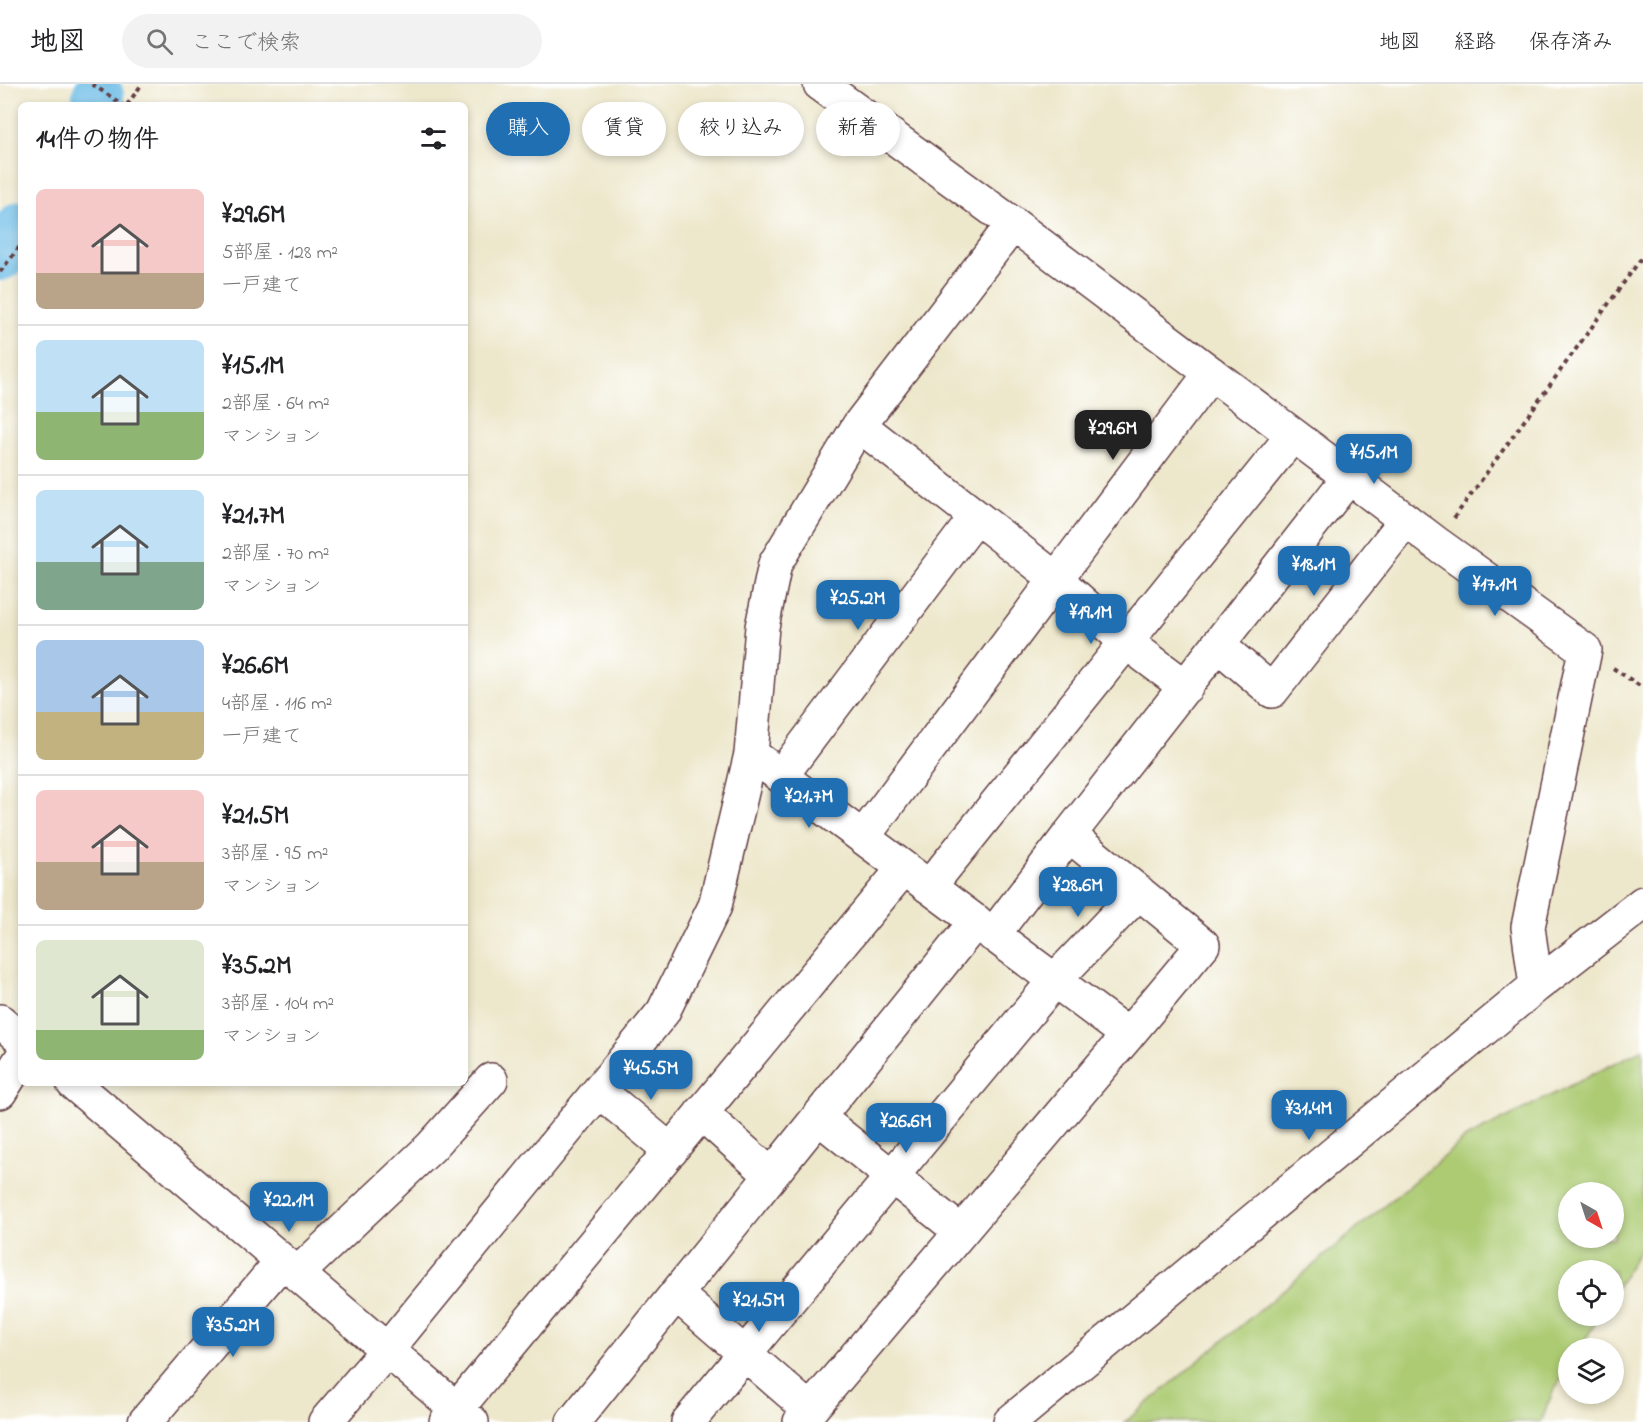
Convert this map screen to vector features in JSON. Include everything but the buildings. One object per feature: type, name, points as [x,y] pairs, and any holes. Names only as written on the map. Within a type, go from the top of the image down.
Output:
[{"type":"street","points":[[820,84],[1013,224],[1436,543],[1585,650],[1528,927],[1536,986]]},
{"type":"street","points":[[325,1422],[387,1350],[663,1012],[715,906],[751,754],[762,627],[775,564],[859,425],[1013,224]]},
{"type":"street","points":[[863,837],[1211,373]]},
{"type":"street","points":[[859,425],[1056,579],[1126,642],[1186,687]]},
{"type":"street","points":[[77,1086],[387,1350],[458,1418],[701,1113],[917,877],[1126,642],[1293,435]]},
{"type":"street","points":[[573,1422],[818,1117],[984,928],[1069,836],[1349,477]]},
{"type":"street","points":[[781,776],[976,517]]},
{"type":"street","points":[[1218,645],[1272,691],[1406,520]]},
{"type":"street","points":[[751,754],[1128,1035]]},
{"type":"street","points":[[676,1294],[744,1354],[805,1416],[1203,945],[1069,836]]},
{"type":"street","points":[[688,1422],[1055,980],[1139,892]]},
{"type":"street","points":[[1010,1422],[1536,986],[1643,903]]},
{"type":"street","points":[[0,1021],[18,1036]]},
{"type":"street","points":[[0,1092],[18,1064]]},
{"type":"street","points":[[145,1422],[289,1267],[431,1147],[491,1080]]},
{"type":"street","points":[[599,1091],[671,1151]]},
{"type":"street","points":[[701,1113],[771,1175]]},
{"type":"street","points":[[818,1117],[961,1232]]},
{"type":"path","points":[[92,84],[120,102]]},
{"type":"path","points":[[127,102],[142,84]]},
{"type":"path","points":[[0,272],[18,249]]},
{"type":"path","points":[[1436,543],[1643,256]]},
{"type":"green space","points":[[1643,1049],[1643,1244],[1624,1275],[1624,1260],[1558,1260],[1558,1326],[1594,1326],[1586,1338],[1558,1338],[1558,1384],[1541,1422],[1125,1422],[1466,1138]]},
{"type":"waterway","points":[[98,96],[98,102]]},
{"type":"waterway","points":[[0,255],[18,231]]}]
